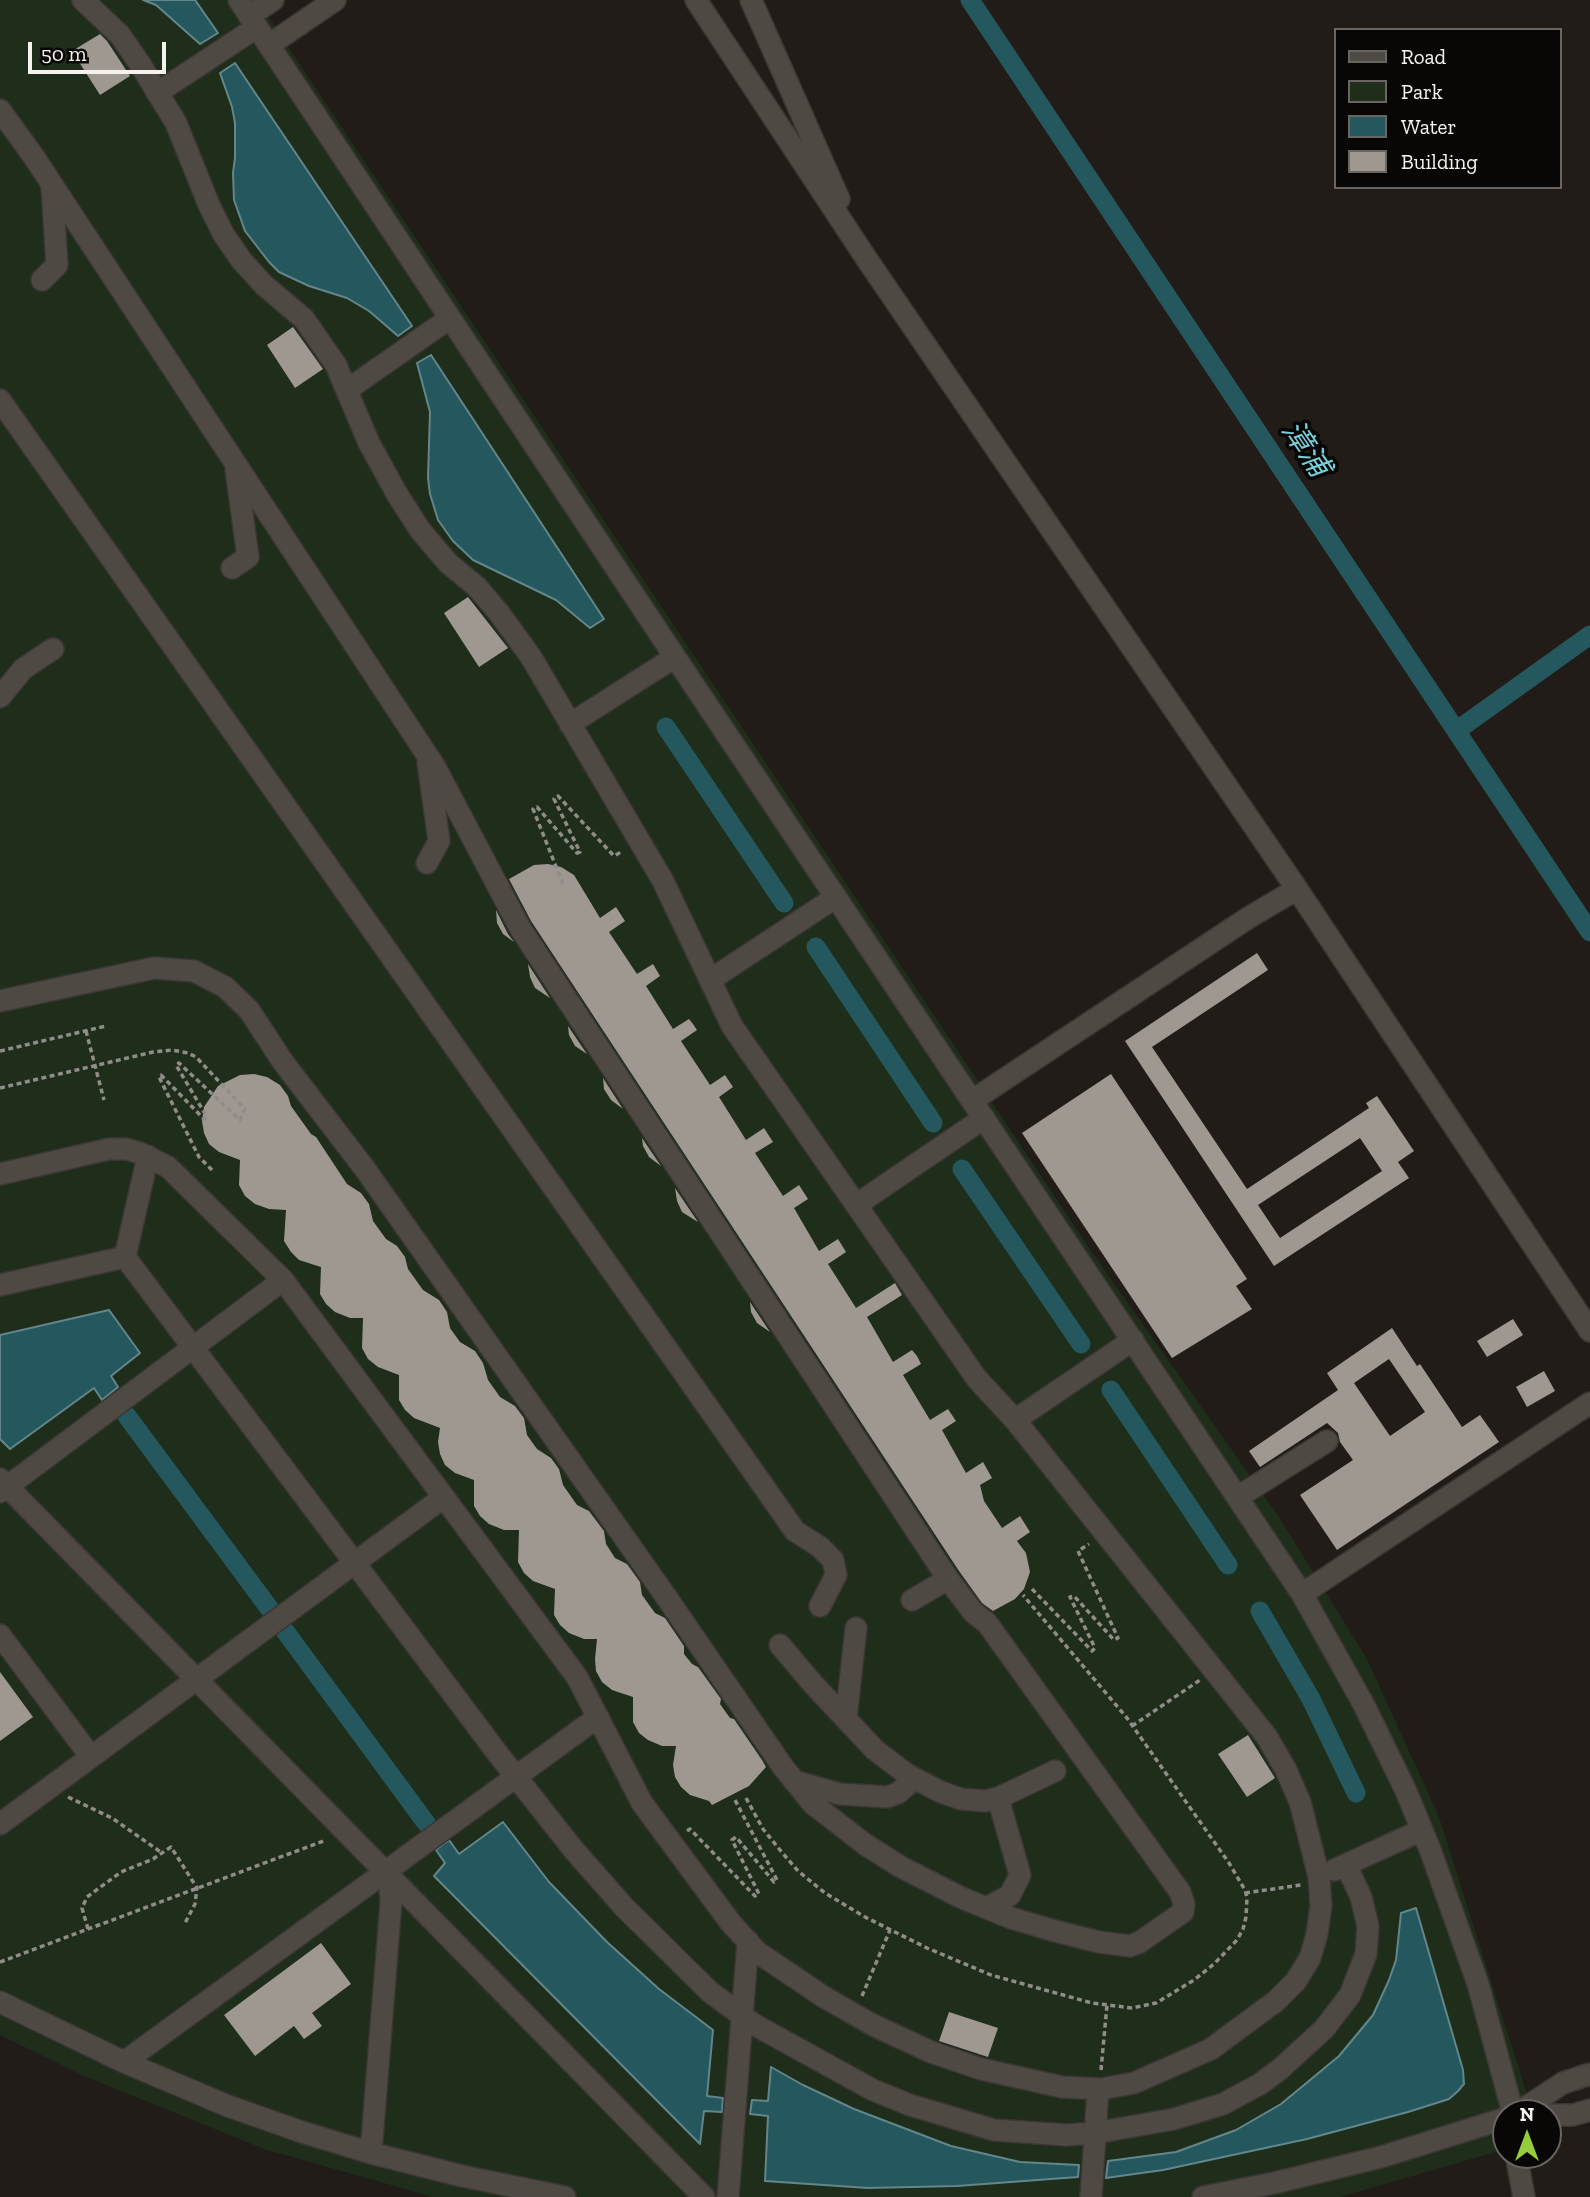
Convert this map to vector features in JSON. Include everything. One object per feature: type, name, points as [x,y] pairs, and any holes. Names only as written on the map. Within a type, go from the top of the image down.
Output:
[{"type":"street","points":[[0,1174],[109,1149],[126,1149],[148,1156],[168,1167],[283,1280],[577,1677],[642,1803],[730,1922],[757,1952],[824,1997],[873,2025],[931,2052],[981,2069],[1062,2087],[1098,2089],[1134,2083],[1211,2049],[1296,1981],[1310,1958],[1321,1906],[1311,1881],[1300,1802],[1286,1770],[1266,1737],[1015,1420],[977,1379],[732,1026],[663,881],[531,657],[477,587],[448,564],[420,530],[369,443],[336,365],[304,319],[264,285],[242,261],[209,205],[187,148],[157,93],[120,36],[83,0]]},
{"type":"street","points":[[157,93],[248,14],[273,0]]},
{"type":"street","points":[[269,45],[335,0]]},
{"type":"street","points":[[696,0],[866,258],[1297,889],[1590,1331]]},
{"type":"street","points":[[751,0],[866,258]]},
{"type":"street","points":[[248,14],[1301,1594],[1364,1705],[1422,1830],[1468,1954],[1511,2099]]},
{"type":"street","points":[[0,110],[427,754],[453,798],[520,928],[948,1579],[973,1612],[987,1623],[1180,1892],[1184,1904],[1180,1915],[1130,1946],[1099,1942],[1055,1931],[987,1908],[901,1867],[813,1804],[794,1781],[365,1170],[299,1084],[238,997],[217,982],[194,971],[154,968],[0,1002]]},
{"type":"street","points":[[42,280],[57,265],[52,186]]},
{"type":"street","points":[[347,390],[450,318]]},
{"type":"street","points":[[0,400],[795,1531],[820,1547],[832,1560],[836,1575],[820,1606]]},
{"type":"street","points":[[232,568],[248,557],[235,464]]},
{"type":"street","points":[[0,697],[23,669],[53,649]]},
{"type":"street","points":[[570,724],[675,657]]},
{"type":"street","points":[[427,754],[439,841],[427,863]]},
{"type":"street","points":[[856,1205],[979,1109],[1237,926],[1297,889]]},
{"type":"street","points":[[710,981],[836,897]]},
{"type":"street","points":[[125,1257],[148,1156]]},
{"type":"street","points":[[0,1285],[125,1257]]},
{"type":"street","points":[[125,1257],[515,1776],[573,1849],[624,1907],[710,1992],[755,2025],[835,2071],[910,2105],[994,2130],[1066,2135],[1095,2133],[1174,2119],[1223,2104],[1260,2084],[1324,2029],[1350,1995],[1366,1954],[1368,1937],[1365,1910],[1346,1865]]},
{"type":"street","points":[[283,1280],[2,1486],[197,1679],[704,2197]]},
{"type":"street","points":[[1015,1420],[1133,1340]]},
{"type":"street","points":[[1301,1594],[1590,1403]]},
{"type":"street","points":[[1238,1497],[1326,1441]]},
{"type":"street","points":[[0,1824],[444,1497]]},
{"type":"street","points":[[912,1600],[948,1579]]},
{"type":"street","points":[[846,1719],[856,1628]]},
{"type":"street","points":[[0,1635],[91,1757]]},
{"type":"street","points":[[780,1645],[813,1684],[890,1764],[941,1792],[961,1799],[985,1801],[998,1798],[1055,1771]]},
{"type":"street","points":[[124,2062],[598,1717]]},
{"type":"street","points":[[794,1781],[840,1794],[887,1797],[905,1789],[914,1779]]},
{"type":"street","points":[[987,1908],[1010,1895],[1020,1875],[998,1798]]},
{"type":"street","points":[[1311,1881],[1422,1830]]},
{"type":"street","points":[[371,2153],[391,1902],[385,1871]]},
{"type":"street","points":[[391,1902],[403,1897],[417,1903]]},
{"type":"street","points":[[728,2197],[748,1941]]},
{"type":"street","points":[[0,2002],[124,2062],[228,2106],[371,2153],[462,2176],[565,2197]]},
{"type":"street","points":[[1537,2099],[1563,2083],[1590,2074]]},
{"type":"street","points":[[1091,2197],[1098,2089]]},
{"type":"street","points":[[1562,2115],[1590,2110]]},
{"type":"street","points":[[1203,2197],[1381,2157],[1492,2122]]},
{"type":"street","points":[[1519,2169],[1524,2197]]},
{"type":"path","points":[[563,884],[533,809],[537,807],[577,853],[580,852],[554,799],[558,796],[603,844]]},
{"type":"path","points":[[0,1051],[106,1026]]},
{"type":"path","points":[[86,1031],[104,1100]]},
{"type":"path","points":[[0,1088],[163,1051],[181,1051],[196,1057],[245,1109],[240,1120],[179,1063],[177,1065],[207,1117],[204,1119],[161,1075],[159,1077],[199,1157],[212,1170]]},
{"type":"path","points":[[1032,1589],[1092,1651],[1095,1648],[1070,1597],[1074,1596],[1114,1640],[1118,1638],[1078,1552],[1105,1533]]},
{"type":"path","points":[[746,1798],[763,1829],[798,1871],[825,1893],[926,1948],[990,1975],[1107,2005],[1132,2008],[1156,2003],[1194,1980],[1237,1940],[1243,1929],[1247,1907],[1245,1893],[1229,1863],[1132,1726],[1023,1595]]},
{"type":"path","points":[[1132,1726],[1180,1694]]},
{"type":"path","points":[[49,1788],[112,1818],[162,1853]]},
{"type":"path","points":[[711,1851],[755,1896],[759,1894],[732,1840],[736,1838],[774,1882],[777,1880],[735,1800]]},
{"type":"path","points":[[0,1962],[347,1832]]},
{"type":"path","points":[[88,1929],[82,1908],[87,1897],[121,1872],[171,1847],[197,1888],[195,1904],[184,1925]]},
{"type":"path","points":[[1245,1893],[1311,1881]]},
{"type":"path","points":[[869,1978],[890,1930]]},
{"type":"path","points":[[1104,2055],[1107,2005]]},
{"type":"green space","points":[[0,0],[257,0],[1094,1255],[1277,1514],[1367,1659],[1439,1817],[1529,2099],[1492,2099],[1492,2153],[1340,2197],[433,2197],[264,2149],[84,2076],[0,2035]]},
{"type":"water","points":[[143,0],[195,0],[218,33],[200,44],[156,5]]},
{"type":"water","points":[[235,63],[412,326],[398,336],[369,311],[347,298],[309,286],[279,272],[245,231],[234,200],[235,123],[220,73]]},
{"type":"water","points":[[431,355],[604,619],[590,628],[556,600],[473,560],[453,541],[438,520],[428,478],[430,412],[417,363]]},
{"type":"water","points":[[109,1310],[140,1353],[111,1376],[118,1387],[102,1400],[94,1388],[10,1449],[0,1439],[0,1335]]},
{"type":"water","points":[[503,1822],[549,1882],[607,1942],[659,1989],[713,2030],[707,2096],[723,2098],[722,2112],[704,2111],[700,2144],[434,1876],[445,1863],[436,1850],[442,1845],[449,1840],[459,1854]]},
{"type":"water","points":[[1416,1908],[1463,2070],[1464,2084],[1449,2099],[1307,2139],[1163,2170],[1106,2178],[1108,2161],[1176,2152],[1236,2130],[1281,2104],[1339,2056],[1373,2015],[1396,1960],[1401,1913]]},
{"type":"water","points":[[771,2067],[854,2109],[951,2146],[1020,2162],[1079,2165],[1078,2177],[957,2186],[868,2188],[765,2181],[768,2116],[750,2114],[752,2100],[768,2101]]},
{"type":"building","points":[[100,34],[130,76],[100,95],[72,51]]},
{"type":"building","points":[[293,327],[323,369],[295,388],[267,345]]},
{"type":"building","points":[[468,597],[508,648],[479,667],[444,613]]},
{"type":"building","points":[[534,865],[561,867],[574,875],[600,918],[616,907],[625,921],[609,932],[637,974],[653,964],[660,976],[646,986],[673,1029],[689,1019],[697,1030],[681,1041],[710,1085],[725,1075],[733,1087],[719,1097],[746,1140],[764,1128],[773,1142],[755,1153],[783,1196],[799,1185],[808,1199],[794,1208],[819,1251],[838,1239],[846,1252],[828,1264],[856,1308],[895,1283],[902,1295],[867,1317],[893,1362],[912,1350],[917,1356],[921,1364],[903,1375],[930,1420],[948,1409],[956,1421],[942,1430],[966,1473],[983,1462],[992,1478],[980,1485],[984,1501],[1002,1528],[1020,1516],[1030,1532],[1017,1541],[1026,1553],[1030,1572],[1024,1589],[1015,1599],[993,1611],[982,1603],[959,1571],[531,921],[509,879]]},
{"type":"building","points":[[496,910],[514,942],[503,934],[497,923]]},
{"type":"building","points":[[1257,953],[1268,970],[1152,1047],[1247,1189],[1369,1108],[1366,1103],[1377,1096],[1414,1151],[1398,1162],[1409,1178],[1274,1266],[1125,1041]],"holes":[[[1360,1138],[1382,1171],[1280,1238],[1258,1205]]]},
{"type":"building","points":[[528,964],[550,998],[535,988]]},
{"type":"building","points":[[568,1026],[587,1054],[575,1046]]},
{"type":"building","points":[[1111,1074],[1247,1279],[1236,1286],[1252,1309],[1172,1358],[1022,1133]]},
{"type":"building","points":[[240,1075],[267,1077],[280,1085],[291,1106],[316,1137],[347,1184],[361,1193],[369,1204],[373,1221],[386,1239],[397,1246],[405,1257],[408,1269],[423,1290],[439,1300],[447,1312],[450,1328],[460,1342],[475,1351],[483,1363],[488,1380],[500,1397],[515,1406],[524,1418],[527,1435],[537,1449],[551,1458],[559,1469],[563,1485],[577,1505],[589,1511],[604,1531],[606,1544],[615,1558],[627,1564],[640,1582],[642,1595],[655,1613],[665,1618],[684,1646],[684,1654],[698,1667],[721,1699],[720,1704],[730,1718],[734,1719],[766,1767],[749,1786],[712,1805],[709,1801],[690,1795],[681,1787],[675,1777],[673,1765],[676,1746],[662,1746],[639,1733],[633,1722],[633,1697],[612,1690],[602,1682],[596,1671],[597,1639],[584,1639],[569,1633],[560,1625],[554,1615],[555,1589],[533,1581],[524,1573],[518,1562],[519,1530],[504,1530],[489,1524],[480,1516],[474,1506],[474,1480],[455,1473],[445,1465],[440,1454],[440,1428],[414,1418],[405,1410],[399,1400],[399,1375],[378,1367],[368,1359],[362,1348],[363,1318],[350,1318],[335,1312],[326,1304],[320,1294],[321,1267],[299,1260],[284,1241],[286,1210],[269,1209],[255,1204],[245,1196],[239,1185],[240,1160],[219,1152],[209,1144],[202,1121],[204,1107],[218,1086]]},
{"type":"building","points":[[603,1078],[623,1109],[611,1100],[604,1089]]},
{"type":"building","points":[[642,1138],[661,1166],[649,1157]]},
{"type":"building","points":[[675,1188],[698,1222],[682,1212]]},
{"type":"building","points":[[750,1302],[770,1332],[757,1323],[751,1312]]},
{"type":"building","points":[[1513,1319],[1523,1335],[1487,1357],[1477,1341]]},
{"type":"building","points":[[1392,1328],[1462,1427],[1480,1415],[1499,1442],[1337,1550],[1300,1495],[1353,1460],[1340,1442],[1338,1433],[1327,1423],[1260,1467],[1249,1451],[1338,1390],[1327,1373]],"holes":[[[1389,1359],[1425,1412],[1390,1436],[1354,1383]]]},
{"type":"building","points":[[1544,1371],[1555,1391],[1527,1407],[1516,1387]]},
{"type":"building","points":[[0,1672],[33,1717],[0,1741]]},
{"type":"building","points":[[1248,1735],[1275,1778],[1247,1797],[1218,1754]]},
{"type":"building","points":[[321,1943],[351,1984],[312,2013],[322,2026],[304,2039],[294,2026],[255,2056],[224,2015]]},
{"type":"building","points":[[949,2012],[998,2028],[988,2057],[939,2041]]},
{"type":"waterway","name":"漳浦","points":[[970,0],[1590,932]]},
{"type":"waterway","points":[[1456,731],[1590,635]]},
{"type":"waterway","points":[[666,727],[784,903]]},
{"type":"waterway","points":[[816,947],[933,1123]]},
{"type":"waterway","points":[[962,1169],[1081,1344]]},
{"type":"waterway","points":[[1111,1390],[1228,1565]]},
{"type":"waterway","points":[[127,1416],[269,1608]]},
{"type":"waterway","points":[[1260,1611],[1311,1699],[1356,1793]]},
{"type":"waterway","points":[[285,1631],[426,1823]]}]
